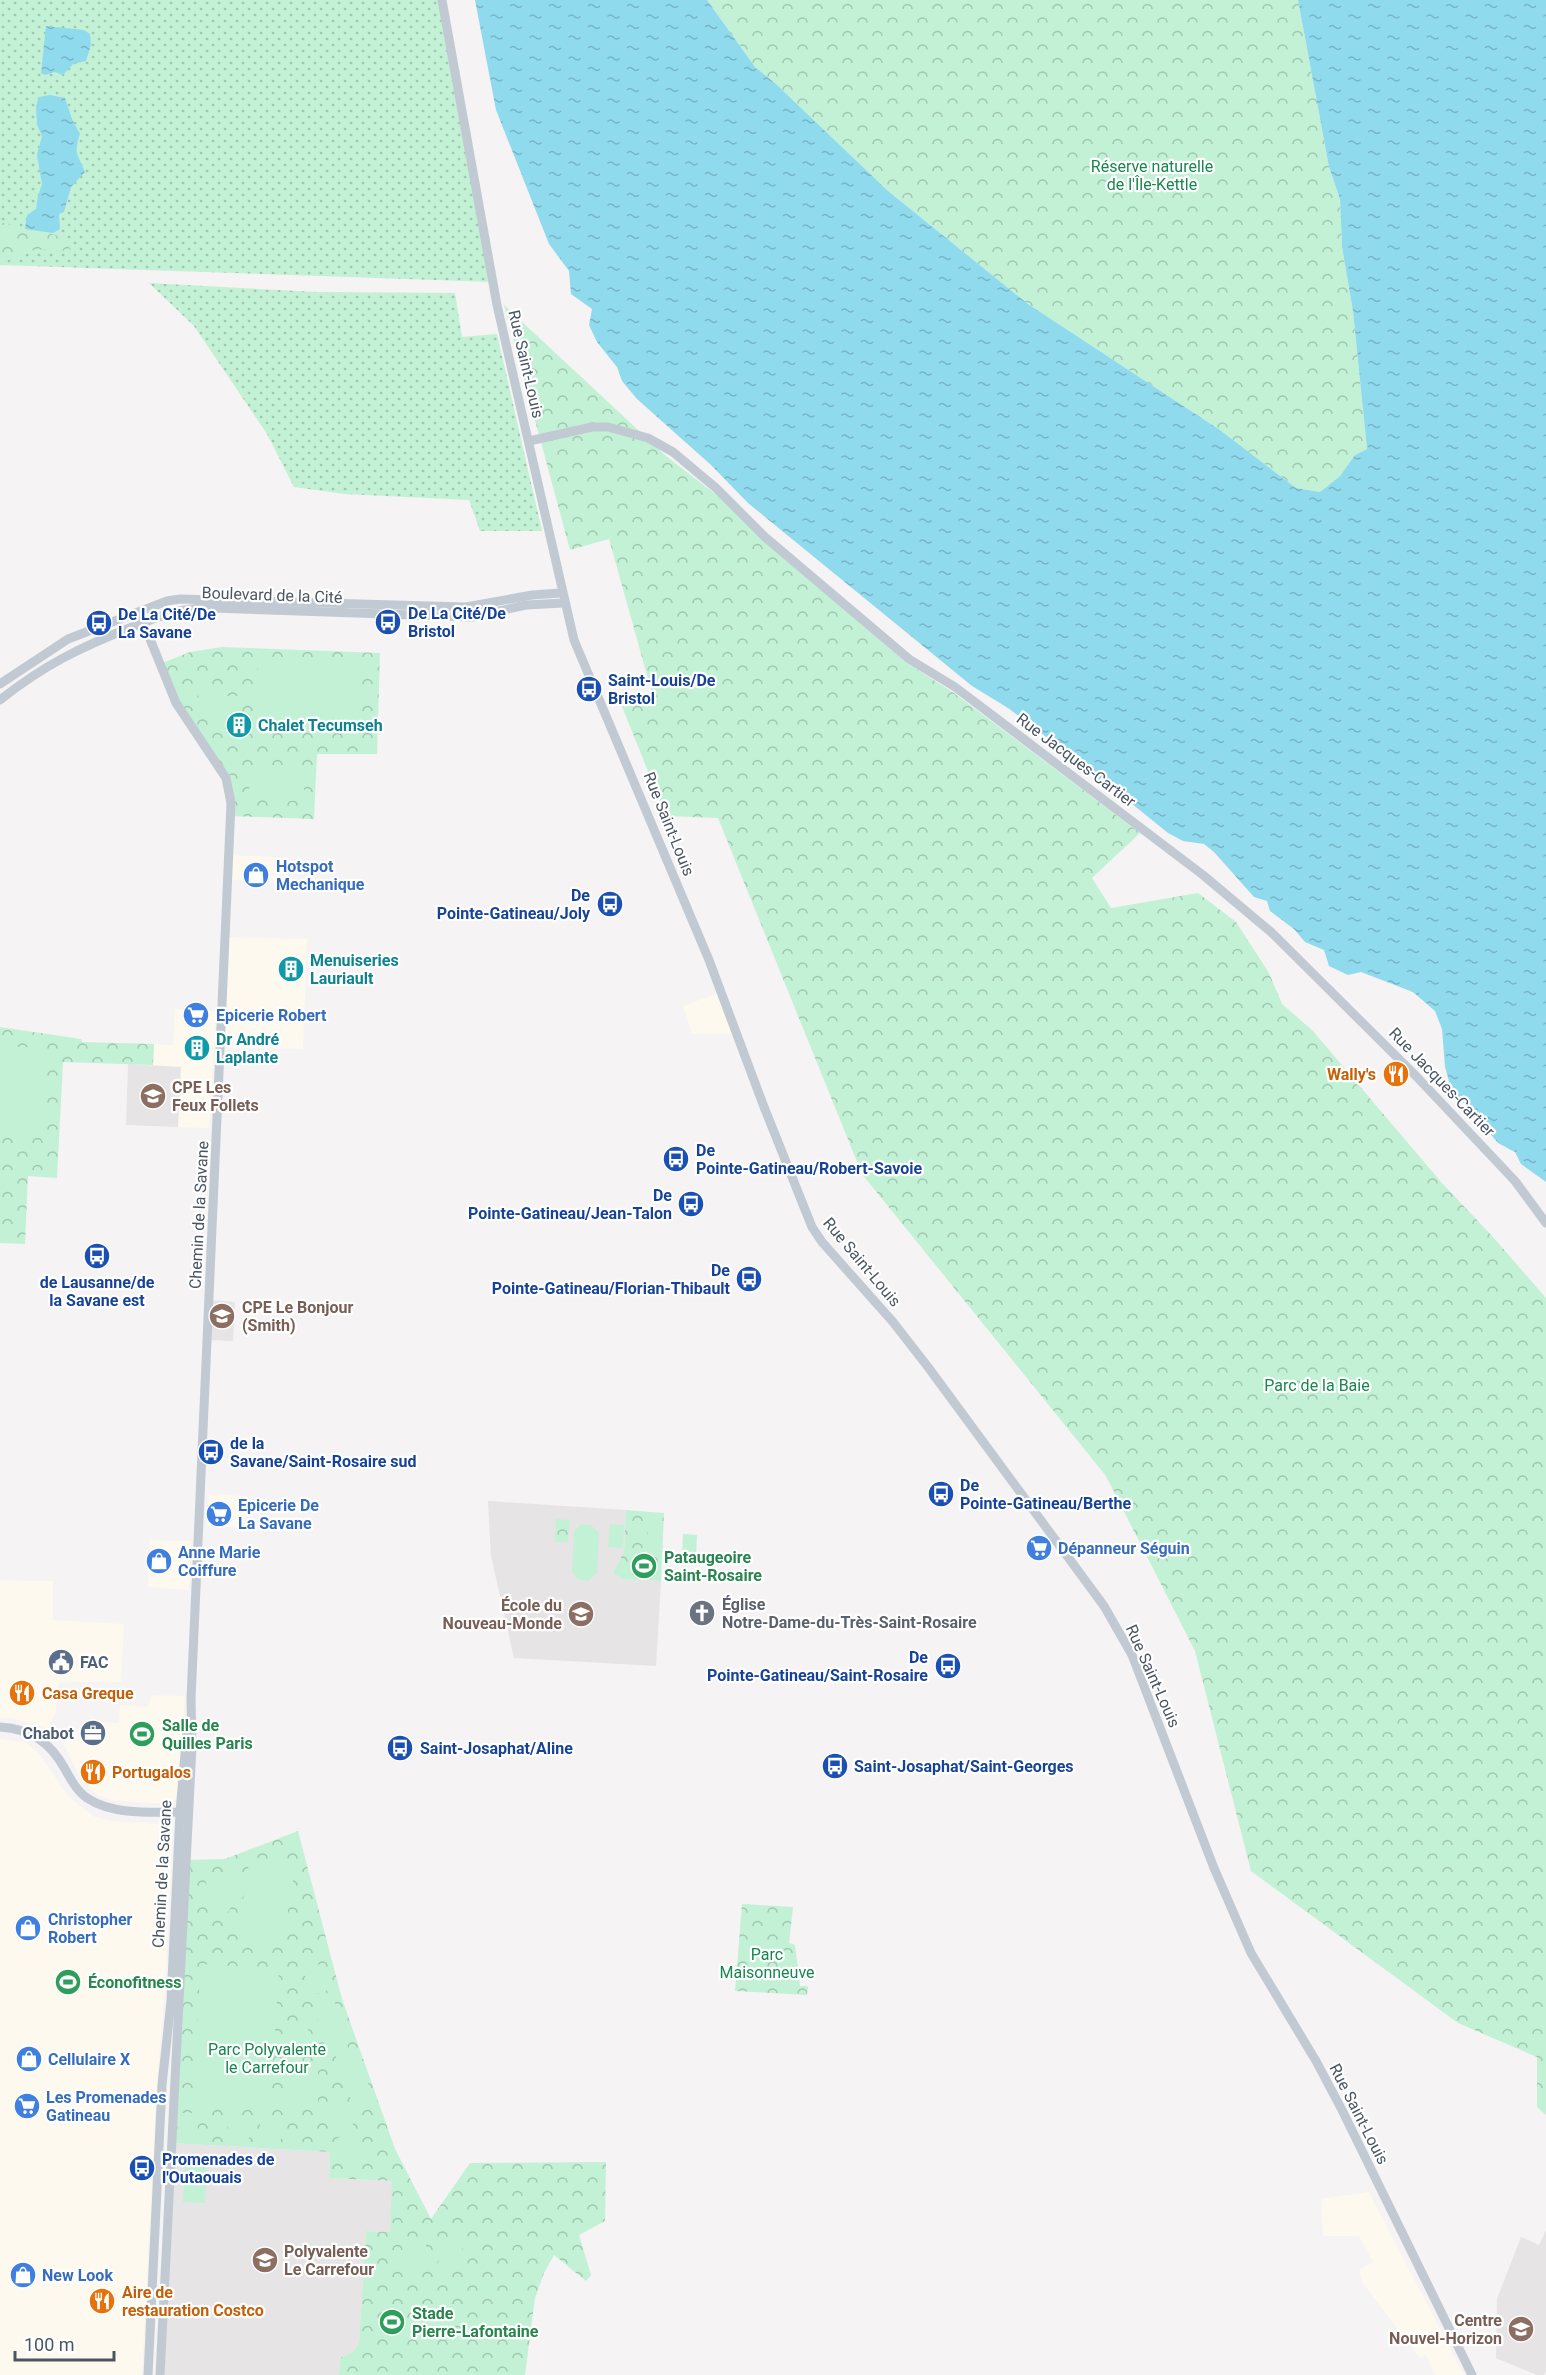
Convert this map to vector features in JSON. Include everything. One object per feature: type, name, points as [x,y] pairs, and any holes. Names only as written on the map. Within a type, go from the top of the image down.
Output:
[{"type":"street","name":"Rue Saint-Louis","points":[[442,0],[493,286],[574,640],[705,950],[815,1234],[893,1322],[928,1367],[1104,1606],[1131,1655],[1214,1868],[1251,1953],[1316,2061],[1342,2110],[1472,2375]]},
{"type":"street","name":"Rue Jacques-Cartier","points":[[529,441],[592,427],[608,427],[648,438],[673,452],[716,488],[765,537],[909,659],[955,687],[1203,875],[1259,922],[1302,961],[1401,1060],[1515,1181],[1546,1223]]},
{"type":"street","name":"Boulevard de la Cité","points":[[0,684],[68,639],[180,598],[474,607],[532,595],[563,598]]},
{"type":"street","name":"Boulevard de la Cité","points":[[0,700],[66,655],[182,608],[472,617],[563,598]]},
{"type":"street","points":[[431,606],[431,617]]},
{"type":"street","name":"Chemin de la Savane","points":[[139,612],[176,703],[226,778],[231,803],[191,1699],[171,1991],[162,2085],[148,2375]]},
{"type":"street","points":[[0,1727],[20,1729],[42,1739],[54,1751],[79,1792],[94,1802],[128,1811],[184,1812]]},
{"type":"street","name":"Chemin de la Savane","points":[[160,2375],[184,1812]]},
{"type":"shaded area","points":[[229,855],[276,857],[275,882],[228,880]]},
{"type":"shaded area","points":[[226,937],[307,939],[303,1049],[222,1048]]},
{"type":"shaded area","points":[[721,992],[738,1034],[692,1034],[683,1006]]},
{"type":"shaded area","points":[[175,1009],[216,1011],[209,1128],[126,1125],[128,1064],[153,1065],[154,1044],[173,1045]]},
{"type":"shaded area","name":"CPE Les Feux Follets","points":[[128,1064],[181,1067],[178,1127],[126,1125]]},
{"type":"shaded area","name":"CPE Le Bonjour (Smith)","points":[[210,1300],[235,1302],[233,1341],[208,1340]]},
{"type":"shaded area","points":[[209,1494],[245,1496],[244,1528],[207,1526]]},
{"type":"shaded area","name":"École du Nouveau-Monde","points":[[488,1501],[626,1510],[624,1552],[613,1573],[623,1579],[661,1581],[656,1666],[514,1658],[491,1556]]},
{"type":"shaded area","points":[[150,1540],[191,1541],[189,1590],[148,1587]]},
{"type":"shaded area","points":[[0,1580],[53,1581],[53,1620],[124,1624],[121,1682],[59,1682],[56,1712],[47,1729],[12,1718],[0,1718]]},
{"type":"shaded area","points":[[151,1695],[185,1696],[177,1799],[170,1804],[114,1801],[97,1795],[82,1781],[63,1744],[86,1721],[119,1723],[120,1705],[148,1707]]},
{"type":"shaded area","name":"Les Promenades Gatineau","points":[[0,1739],[25,1742],[39,1753],[68,1796],[95,1817],[112,1821],[173,1825],[142,2375],[0,2375]]},
{"type":"shaded area","name":"Polyvalente Le Carrefour","points":[[171,2143],[330,2152],[329,2178],[393,2181],[390,2232],[366,2231],[359,2343],[353,2352],[340,2358],[339,2375],[160,2375]]},
{"type":"shaded area","points":[[1369,2192],[1464,2375],[1435,2375],[1426,2355],[1420,2358],[1363,2284],[1359,2270],[1373,2262],[1359,2236],[1323,2236],[1321,2199]]},
{"type":"shaded area","name":"Centre Nouvel-Horizon","points":[[1546,2230],[1546,2371],[1544,2375],[1537,2375],[1496,2358],[1497,2299],[1521,2237],[1539,2245]]},
{"type":"green space","points":[[0,0],[442,0],[493,282],[0,265]]},
{"type":"green space","name":"Réserve naturelle de l'Île-Kettle","points":[[707,0],[1298,0],[1329,167],[1340,199],[1342,247],[1353,311],[1367,449],[1355,455],[1340,476],[1320,492],[1296,488],[1220,430],[1028,304],[888,191],[776,84],[755,67]]},
{"type":"green space","points":[[0,222],[68,240],[70,251],[33,249],[19,260],[0,260]]},
{"type":"green space","points":[[149,283],[317,292],[455,293],[462,337],[497,334],[542,531],[480,531],[469,500],[345,494],[294,487],[267,434],[194,326]]},
{"type":"green space","name":"Parc de la Baie","points":[[504,305],[666,456],[727,503],[770,546],[904,661],[954,693],[1140,833],[1092,878],[1111,908],[1198,893],[1236,922],[1269,973],[1282,1004],[1313,1031],[1441,1182],[1546,1298],[1546,2115],[1537,2107],[1537,2057],[1458,2023],[1251,1871],[1195,1651],[1106,1476],[862,1174],[718,818],[666,816],[617,694],[652,693],[609,539],[570,550]]},
{"type":"green space","points":[[222,647],[380,653],[377,754],[317,754],[314,819],[231,816],[230,793],[160,664],[190,652]]},
{"type":"green space","points":[[258,662],[361,665],[359,733],[255,730]]},
{"type":"green space","points":[[210,684],[221,696],[238,696],[238,712],[223,712],[214,718],[197,694]]},
{"type":"green space","points":[[250,765],[304,766],[304,801],[249,800]]},
{"type":"green space","points":[[0,1027],[81,1039],[82,1042],[154,1044],[153,1065],[63,1062],[57,1178],[28,1176],[25,1244],[0,1243]]},
{"type":"green space","points":[[0,1046],[46,1048],[43,1138],[0,1137]]},
{"type":"green space","points":[[626,1510],[664,1513],[661,1581],[623,1579],[613,1573],[624,1552]]},
{"type":"green space","points":[[556,1519],[570,1520],[568,1542],[555,1542]]},
{"type":"green space","points":[[581,1524],[591,1525],[599,1533],[597,1573],[588,1581],[578,1579],[572,1572],[574,1532]]},
{"type":"green space","points":[[610,1524],[624,1525],[623,1548],[608,1547]]},
{"type":"green space","points":[[648,1528],[662,1528],[661,1550],[647,1549]]},
{"type":"green space","points":[[683,1534],[697,1535],[696,1557],[682,1556]]},
{"type":"green space","name":"Parc Polyvalente le Carrefour","points":[[298,1831],[342,1999],[395,2149],[431,2219],[470,2163],[606,2162],[605,2221],[579,2235],[591,2275],[586,2281],[554,2255],[544,2273],[535,2298],[525,2375],[339,2375],[340,2358],[353,2352],[359,2343],[366,2231],[390,2232],[392,2181],[329,2178],[330,2152],[171,2143],[186,1860],[225,1859]]},
{"type":"green space","points":[[250,1857],[296,1865],[282,1944],[237,1936]]},
{"type":"green space","points":[[212,1872],[244,1872],[241,1891],[228,1912],[208,1915],[206,1877]]},
{"type":"green space","name":"Parc Maisonneuve","points":[[742,1904],[793,1907],[789,1943],[795,1945],[800,1986],[808,1986],[807,1995],[735,1991]]},
{"type":"green space","points":[[323,1963],[332,1989],[312,1995],[303,1970]]},
{"type":"green space","name":"Parc Polyvalente le Carrefour","points":[[201,1964],[279,1969],[270,2110],[192,2105]]},
{"type":"green space","points":[[331,1992],[340,2018],[319,2025],[311,1999]]},
{"type":"green space","points":[[340,2022],[348,2048],[328,2055],[319,2029]]},
{"type":"green space","points":[[287,2027],[308,2027],[309,2054],[287,2054]]},
{"type":"green space","points":[[355,2047],[364,2073],[343,2080],[335,2054]]},
{"type":"green space","points":[[318,2061],[318,2109],[286,2109],[286,2062]]},
{"type":"green space","points":[[366,2076],[374,2102],[354,2109],[346,2083]]},
{"type":"green space","points":[[346,2104],[355,2130],[335,2137],[326,2111]]},
{"type":"green space","points":[[182,2113],[198,2113],[197,2144],[180,2143]]},
{"type":"green space","points":[[228,2118],[249,2118],[249,2143],[228,2143]]},
{"type":"green space","points":[[260,2118],[281,2118],[281,2143],[261,2143]]},
{"type":"green space","points":[[357,2132],[366,2157],[345,2164],[337,2138]]},
{"type":"green space","points":[[185,2157],[207,2158],[205,2203],[183,2202]]},
{"type":"green space","points":[[403,2238],[426,2239],[426,2250],[402,2249]]},
{"type":"green space","points":[[439,2240],[463,2241],[462,2252],[439,2251]]},
{"type":"green space","points":[[402,2252],[426,2254],[425,2265],[402,2263]]},
{"type":"green space","points":[[439,2254],[462,2256],[461,2266],[438,2265]]},
{"type":"water","points":[[475,0],[707,0],[755,67],[776,84],[888,191],[1028,304],[1220,430],[1296,488],[1320,492],[1340,476],[1355,455],[1367,449],[1353,311],[1342,247],[1340,199],[1329,167],[1298,0],[1546,0],[1546,1182],[1521,1164],[1515,1152],[1498,1143],[1451,1088],[1445,1067],[1442,1029],[1435,1011],[1413,992],[1361,972],[1348,975],[1329,966],[1324,950],[1305,942],[1294,929],[1270,911],[1267,901],[1254,897],[1214,852],[1204,844],[1183,841],[1168,833],[1008,708],[972,686],[748,503],[711,465],[637,399],[622,381],[617,367],[597,342],[589,325],[592,309],[571,294],[569,271],[549,244],[496,110]]},
{"type":"water","points":[[46,26],[84,30],[90,34],[91,45],[86,61],[73,64],[63,75],[55,72],[45,75],[41,73]]},
{"type":"water","points":[[50,95],[65,98],[80,134],[77,150],[85,172],[71,187],[64,212],[59,214],[60,229],[53,233],[25,229],[27,215],[36,209],[42,184],[37,155],[42,136],[37,125],[36,106],[39,97]]},
{"type":"place","name":"De La Cité/De Bristol","points":[[388,622]]},
{"type":"place","name":"De La Cité/De La Savane","points":[[99,623]]},
{"type":"place","name":"Saint-Louis/De Bristol","points":[[589,689]]},
{"type":"place","name":"Chalet Tecumseh","points":[[239,725]]},
{"type":"place","name":"Hotspot Mechanique","points":[[256,875]]},
{"type":"place","name":"De Pointe-Gatineau/Joly","points":[[610,904]]},
{"type":"place","name":"Menuiseries Lauriault","points":[[291,969]]},
{"type":"place","name":"Epicerie Robert","points":[[196,1015]]},
{"type":"place","name":"Dr André Laplante","points":[[197,1048]]},
{"type":"place","name":"Wally's","points":[[1396,1074]]},
{"type":"place","name":"CPE Les Feux Follets","points":[[153,1096]]},
{"type":"place","name":"De Pointe-Gatineau/Robert-Savoie","points":[[676,1159]]},
{"type":"place","name":"De Pointe-Gatineau/Jean-Talon","points":[[691,1204]]},
{"type":"place","name":"de Lausanne/de la Savane est","points":[[97,1256]]},
{"type":"place","name":"De Pointe-Gatineau/Florian-Thibault","points":[[749,1279]]},
{"type":"place","name":"CPE Le Bonjour (Smith)","points":[[222,1316]]},
{"type":"place","name":"de la Savane/Saint-Rosaire sud","points":[[211,1452]]},
{"type":"place","name":"De Pointe-Gatineau/Berthe","points":[[941,1494]]},
{"type":"place","name":"Epicerie De La Savane","points":[[219,1514]]},
{"type":"place","name":"Dépanneur Séguin","points":[[1039,1548]]},
{"type":"place","name":"Anne Marie Coiffure","points":[[159,1561]]},
{"type":"place","name":"Pataugeoire Saint-Rosaire","points":[[644,1566]]},
{"type":"place","name":"Église Notre-Dame-du-Très-Saint-Rosaire","points":[[702,1613]]},
{"type":"place","name":"École du Nouveau-Monde","points":[[581,1614]]},
{"type":"place","name":"FAC","points":[[61,1662]]},
{"type":"place","name":"De Pointe-Gatineau/Saint-Rosaire","points":[[948,1666]]},
{"type":"place","name":"Casa Greque","points":[[22,1693]]},
{"type":"place","name":"Chabot","points":[[93,1733]]},
{"type":"place","name":"Salle de Quilles Paris","points":[[142,1734]]},
{"type":"place","name":"Saint-Josaphat/Aline","points":[[400,1748]]},
{"type":"place","name":"Saint-Josaphat/Saint-Georges","points":[[835,1766]]},
{"type":"place","name":"Portugalos","points":[[93,1772]]},
{"type":"place","name":"Christopher Robert","points":[[28,1928]]},
{"type":"place","name":"Éconofitness","points":[[68,1982]]},
{"type":"place","name":"Cellulaire X","points":[[29,2059]]},
{"type":"place","name":"Les Promenades Gatineau","points":[[27,2106]]},
{"type":"place","name":"Promenades de l'Outaouais","points":[[142,2168]]},
{"type":"place","name":"Polyvalente Le Carrefour","points":[[265,2260]]},
{"type":"place","name":"New Look","points":[[23,2275]]},
{"type":"place","name":"Aire de restauration Costco","points":[[102,2301]]},
{"type":"place","name":"Stade Pierre-Lafontaine","points":[[392,2322]]},
{"type":"place","name":"Centre Nouvel-Horizon","points":[[1521,2329]]}]
